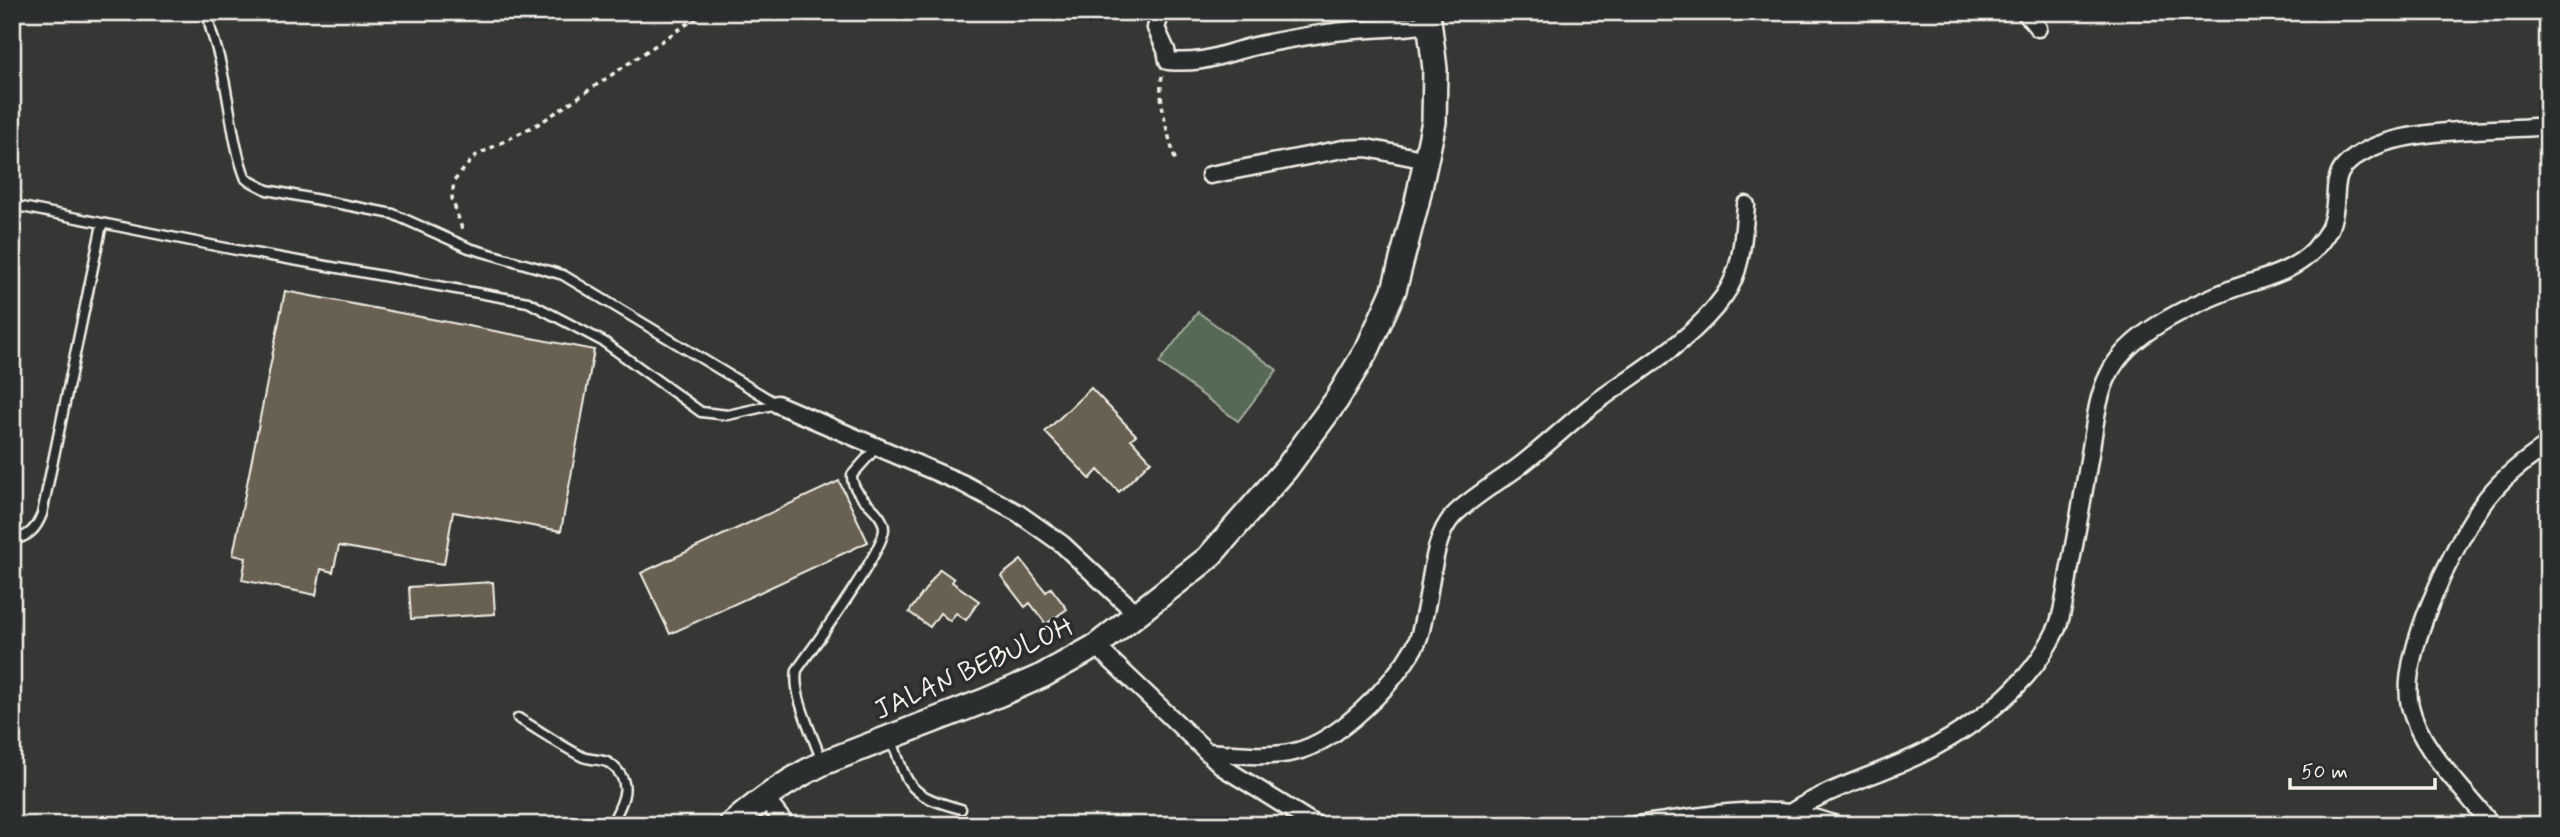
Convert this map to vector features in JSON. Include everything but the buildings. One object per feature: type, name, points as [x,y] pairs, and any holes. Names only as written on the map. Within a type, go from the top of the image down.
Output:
[{"type":"main road","name":"JALAN BEBULOH","points":[[731,825],[764,797],[822,763],[1030,681],[1096,646],[1208,558],[1286,469],[1336,401],[1368,348],[1394,290],[1434,122],[1435,69],[1429,18]]},
{"type":"street","points":[[1161,12],[1156,28],[1168,61],[1200,62],[1247,48],[1328,33],[1396,29],[1429,18]]},
{"type":"street","points":[[2025,12],[2038,28]]},
{"type":"street","points":[[1790,813],[1811,801],[1920,754],[1973,725],[2002,702],[2027,674],[2058,627],[2082,506],[2099,400],[2108,374],[2124,351],[2144,334],[2200,303],[2278,273],[2313,250],[2330,229],[2338,176],[2350,161],[2366,150],[2409,136],[2548,126]]},
{"type":"street","points":[[1210,175],[1343,149],[1367,148],[1427,160]]},
{"type":"street","points":[[1209,752],[1269,755],[1312,746],[1336,732],[1383,689],[1400,670],[1416,644],[1424,618],[1438,546],[1444,529],[1454,515],[1694,329],[1725,296],[1739,263],[1746,205]]},
{"type":"street","points":[[777,404],[964,485],[1018,513],[1062,544],[1138,615]]},
{"type":"street","points":[[2491,825],[2428,747],[2414,719],[2408,684],[2411,664],[2427,610],[2444,572],[2481,506],[2515,468],[2548,446]]},
{"type":"street","points":[[1096,646],[1224,768],[1287,818],[1316,825]]},
{"type":"street","points":[[764,797],[786,825]]},
{"type":"street","points":[[1636,825],[1722,814],[1790,813],[1836,825]]},
{"type":"lane","points":[[211,12],[209,25],[225,79],[236,151],[246,179],[267,190],[393,214],[469,248],[563,275],[777,404]]},
{"type":"lane","points":[[12,205],[528,303],[604,342],[701,412],[729,415],[777,404]]},
{"type":"lane","points":[[12,540],[32,533],[42,513],[102,224]]},
{"type":"lane","points":[[822,763],[795,679],[797,670],[836,614],[878,546],[883,533],[880,516],[866,503],[852,481],[852,475],[876,448]]},
{"type":"lane","points":[[518,718],[584,757],[608,762],[626,787],[625,797],[611,825]]},
{"type":"lane","points":[[891,736],[905,779],[915,790],[938,803],[961,809]]},
{"type":"path","points":[[469,248],[452,198],[454,181],[465,166],[475,156],[540,123],[705,12]]},
{"type":"path","points":[[1168,61],[1161,82],[1176,163]]},
{"type":"green space","points":[[1198,312],[1277,370],[1238,421],[1159,363]]}]
